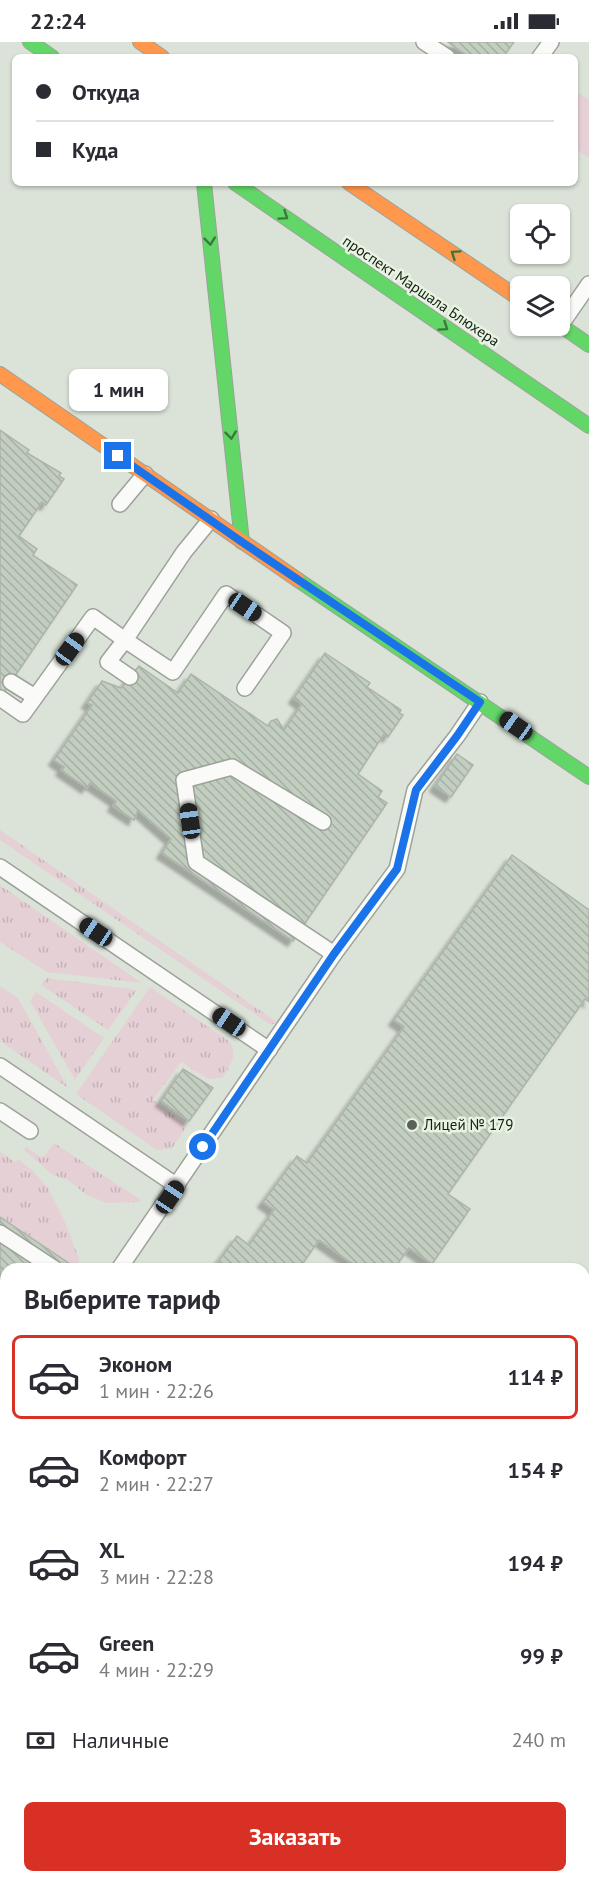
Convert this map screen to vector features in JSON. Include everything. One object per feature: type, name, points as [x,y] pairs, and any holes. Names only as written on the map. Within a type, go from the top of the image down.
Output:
[{"type":"street","points":[[30,42],[48,54]]},
{"type":"street","points":[[140,42],[158,54]]},
{"type":"street","points":[[204,186],[242,542]]},
{"type":"street","name":"проспект Маршала Блюхера","points":[[239,186],[589,426]]},
{"type":"street","points":[[353,186],[510,292]]},
{"type":"street","points":[[570,333],[589,345]]},
{"type":"street","points":[[0,374],[242,542],[589,777]]},
{"type":"lane","points":[[424,42],[442,54]]},
{"type":"lane","points":[[570,312],[589,284]]},
{"type":"lane","points":[[120,504],[145,474]]},
{"type":"lane","points":[[130,677],[108,662],[184,552],[211,519]]},
{"type":"lane","points":[[0,698],[23,714],[93,617],[173,672],[226,594],[283,633],[245,688]]},
{"type":"lane","points":[[11,682],[35,697]]},
{"type":"lane","points":[[123,1263],[334,954],[397,869],[416,790],[480,702]]},
{"type":"lane","points":[[323,822],[232,767],[184,780],[196,862],[334,954]]},
{"type":"lane","points":[[0,867],[269,1050]]},
{"type":"lane","points":[[0,1066],[177,1186]]},
{"type":"lane","points":[[0,1111],[30,1131]]},
{"type":"lane","points":[[0,1233],[46,1263]]},
{"type":"green space","points":[[578,93],[589,100],[589,158],[578,150]]},
{"type":"green space","points":[[0,830],[277,1022],[271,1025],[0,840]]},
{"type":"green space","points":[[0,885],[142,983],[47,972],[0,942]]},
{"type":"green space","points":[[47,978],[137,990],[108,1030],[41,985]]},
{"type":"green space","points":[[0,986],[18,998],[68,1088],[0,1041]]},
{"type":"green space","points":[[150,987],[229,1041],[233,1051],[232,1060],[222,1078],[208,1079],[181,1062],[153,1100],[183,1122],[185,1129],[172,1148],[157,1150],[76,1094]]},
{"type":"green space","points":[[36,992],[104,1038],[75,1080],[30,1001]]},
{"type":"green space","points":[[54,1143],[141,1200],[139,1202],[108,1203],[88,1196],[68,1180],[53,1175],[24,1150],[26,1147],[43,1158]]},
{"type":"green space","points":[[0,1152],[15,1162],[18,1159],[48,1188],[67,1227],[79,1259],[78,1263],[69,1263],[0,1217]]},
{"type":"building","points":[[448,42],[514,42],[505,54],[465,54]]},
{"type":"building","points":[[0,430],[29,450],[27,453],[61,473],[59,476],[64,479],[46,505],[42,502],[19,536],[37,549],[33,555],[77,585],[0,698]]},
{"type":"building","points":[[325,653],[370,683],[367,687],[401,710],[399,713],[403,715],[388,737],[384,734],[358,774],[382,791],[378,797],[387,803],[293,941],[162,853],[171,839],[138,810],[134,820],[113,806],[116,801],[90,783],[87,788],[61,770],[64,767],[54,760],[92,705],[87,703],[102,681],[121,688],[139,666],[178,693],[191,674],[268,726],[271,721],[277,719],[284,730],[302,704],[294,698]]},
{"type":"building","points":[[457,754],[473,765],[451,797],[435,786]]},
{"type":"building","points":[[512,855],[589,910],[589,1002],[585,999],[448,1194],[470,1209],[433,1263],[409,1248],[398,1263],[352,1263],[319,1240],[303,1263],[217,1263],[237,1236],[249,1245],[274,1210],[263,1202],[297,1156],[307,1163],[404,1027],[394,1020]]},
{"type":"building","points":[[183,1069],[213,1088],[189,1121],[161,1101]]},
{"type":"building","points":[[0,1217],[69,1263],[0,1263]]},
{"type":"traffic: fast","points":[[30,42],[48,54]]},
{"type":"traffic: fast","points":[[204,186],[242,542]]},
{"type":"traffic: fast","points":[[239,186],[589,426]]},
{"type":"traffic: fast","points":[[570,332],[589,345]]},
{"type":"traffic: fast","points":[[298,580],[589,777]]},
{"type":"traffic: slow","points":[[140,42],[158,54]]},
{"type":"traffic: slow","points":[[353,186],[510,292]]},
{"type":"traffic: slow","points":[[0,374],[298,580]]},
{"type":"place","name":"Лицей № 179","points":[[412,1125]]},
{"type":"route","points":[[118,456],[480,702],[416,790],[397,869],[334,954],[203,1147]]}]
